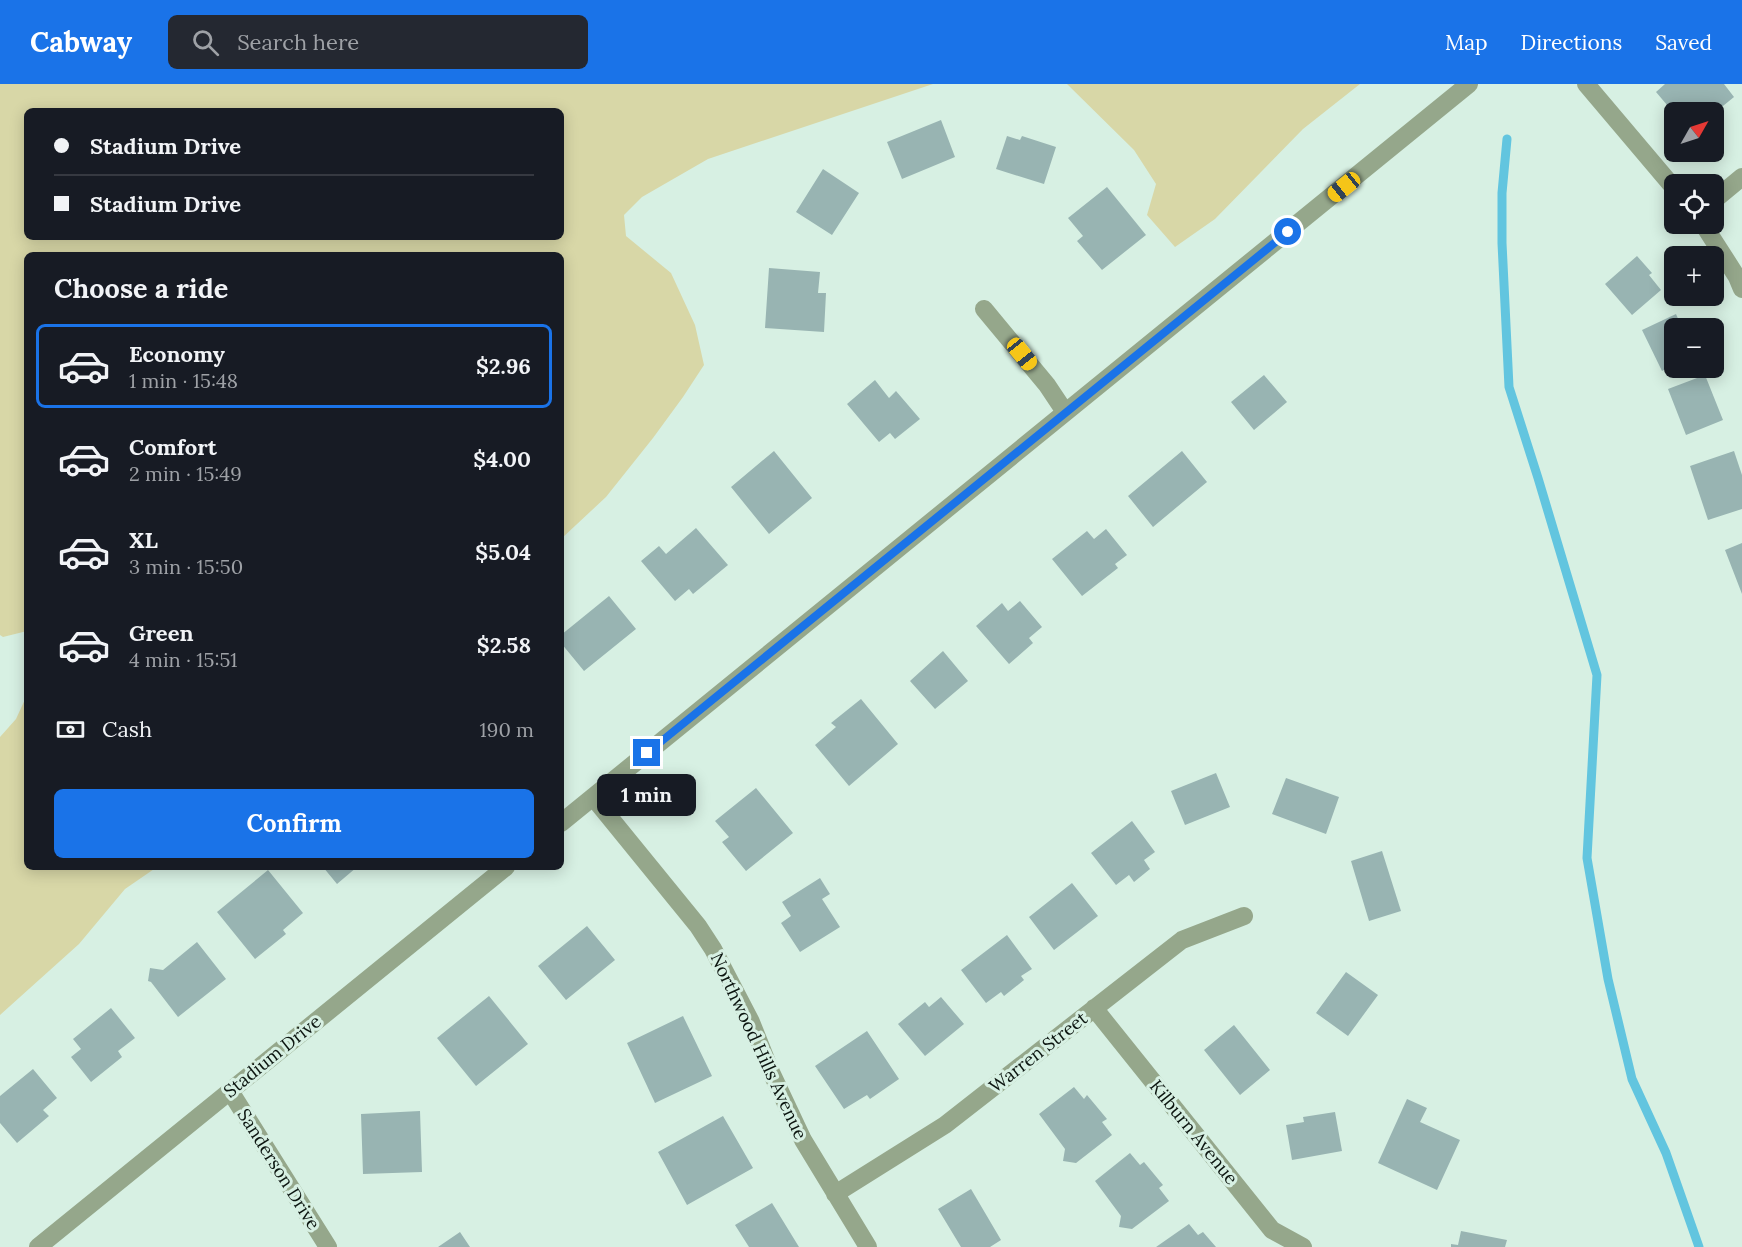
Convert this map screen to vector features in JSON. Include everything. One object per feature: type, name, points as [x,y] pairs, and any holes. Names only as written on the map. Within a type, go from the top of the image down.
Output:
[{"type":"street","points":[[564,821],[1469,84]]},
{"type":"street","points":[[1586,84],[1664,176]]},
{"type":"street","points":[[1724,192],[1742,177]]},
{"type":"street","points":[[1709,234],[1737,277],[1742,289]]},
{"type":"street","points":[[984,309],[1047,385],[1065,412]]},
{"type":"street","name":"Northwood Hills Avenue","points":[[593,797],[698,926],[713,949],[751,1022],[771,1072],[803,1140],[868,1247]]},
{"type":"street","name":"Stadium Drive","points":[[38,1247],[502,870]]},
{"type":"street","name":"Warren Street","points":[[835,1194],[945,1125],[1182,940],[1244,916]]},
{"type":"street","name":"Kilburn Avenue","points":[[1094,1008],[1272,1230],[1303,1247]]},
{"type":"street","name":"Sanderson Drive","points":[[230,1091],[328,1247]]},
{"type":"green space","points":[[0,84],[933,84],[708,159],[642,197],[624,215],[626,236],[671,273],[695,325],[704,365],[653,438],[606,497],[564,536],[564,252],[24,252],[24,632],[3,637],[0,635]]},
{"type":"green space","points":[[1067,84],[1360,84],[1303,129],[1215,219],[1175,247],[1147,215],[1156,184],[1134,150]]},
{"type":"green space","points":[[24,702],[24,870],[153,870],[125,889],[79,944],[0,1015],[0,737],[16,719]]},
{"type":"building","points":[[1665,84],[1724,84],[1734,97],[1724,105],[1724,102],[1664,102],[1656,92]]},
{"type":"building","points":[[941,120],[955,157],[902,179],[887,142]]},
{"type":"building","points":[[1007,136],[1020,140],[1022,136],[1056,147],[1044,184],[996,169]]},
{"type":"building","points":[[823,169],[859,193],[832,235],[796,212]]},
{"type":"building","points":[[1107,187],[1146,235],[1102,270],[1077,241],[1083,236],[1068,218]]},
{"type":"building","points":[[1637,256],[1652,273],[1649,275],[1661,290],[1632,315],[1605,284]]},
{"type":"building","points":[[769,268],[820,272],[818,293],[826,293],[824,332],[765,328]]},
{"type":"building","points":[[1664,320],[1664,370],[1662,371],[1642,330]]},
{"type":"building","points":[[1264,375],[1287,402],[1254,430],[1231,402]]},
{"type":"building","points":[[1697,378],[1706,378],[1723,420],[1686,435],[1668,389]]},
{"type":"building","points":[[875,380],[889,398],[896,391],[920,419],[895,439],[890,433],[879,442],[847,404]]},
{"type":"building","points":[[774,451],[812,498],[769,534],[731,487]]},
{"type":"building","points":[[1182,451],[1207,482],[1153,527],[1128,496]]},
{"type":"building","points":[[1734,451],[1742,475],[1742,509],[1708,520],[1690,466]]},
{"type":"building","points":[[696,528],[728,565],[693,594],[689,589],[675,601],[641,561],[659,546],[666,554]]},
{"type":"building","points":[[1106,529],[1127,555],[1115,564],[1118,568],[1082,596],[1052,559],[1087,531],[1094,539]]},
{"type":"building","points":[[1742,543],[1742,594],[1725,550]]},
{"type":"building","points":[[609,596],[636,629],[584,671],[564,647],[564,633]]},
{"type":"building","points":[[1020,601],[1042,627],[1029,638],[1033,643],[1009,664],[976,626],[1002,603],[1008,611]]},
{"type":"building","points":[[943,651],[968,681],[935,709],[910,681]]},
{"type":"building","points":[[861,699],[898,744],[849,786],[815,745],[836,727],[831,723]]},
{"type":"building","points":[[1216,773],[1230,807],[1185,825],[1171,791]]},
{"type":"building","points":[[1286,778],[1339,797],[1326,834],[1272,814]]},
{"type":"building","points":[[756,788],[793,833],[746,871],[722,842],[729,837],[715,821]]},
{"type":"building","points":[[1132,821],[1155,852],[1144,860],[1150,869],[1134,882],[1129,875],[1116,885],[1091,853]]},
{"type":"building","points":[[1382,851],[1401,911],[1369,921],[1351,861]]},
{"type":"building","points":[[268,870],[303,913],[283,930],[286,934],[255,959],[217,912]]},
{"type":"building","points":[[325,870],[353,870],[337,884]]},
{"type":"building","points":[[820,878],[830,894],[822,899],[840,927],[800,952],[781,923],[791,916],[782,902]]},
{"type":"building","points":[[1072,883],[1098,916],[1054,950],[1029,917]]},
{"type":"building","points":[[587,926],[615,960],[566,1000],[538,966]]},
{"type":"building","points":[[1007,935],[1032,969],[1021,976],[1024,980],[1004,996],[1001,992],[986,1003],[961,970]]},
{"type":"building","points":[[197,942],[226,979],[178,1017],[148,981],[150,968],[163,970]]},
{"type":"building","points":[[1346,972],[1378,995],[1348,1036],[1316,1013]]},
{"type":"building","points":[[489,996],[528,1044],[476,1086],[437,1038]]},
{"type":"building","points":[[941,997],[964,1024],[925,1056],[898,1024],[925,1002],[929,1007]]},
{"type":"building","points":[[111,1008],[135,1038],[118,1051],[122,1057],[91,1082],[71,1057],[81,1049],[73,1039]]},
{"type":"building","points":[[683,1016],[712,1076],[655,1103],[627,1043]]},
{"type":"building","points":[[1234,1025],[1270,1070],[1240,1095],[1204,1050]]},
{"type":"building","points":[[867,1031],[899,1079],[870,1099],[867,1095],[844,1109],[815,1066]]},
{"type":"building","points":[[33,1069],[57,1098],[43,1110],[49,1116],[17,1143],[0,1123],[0,1096]]},
{"type":"building","points":[[1074,1087],[1084,1099],[1087,1095],[1107,1119],[1102,1122],[1112,1135],[1076,1163],[1063,1161],[1065,1149],[1039,1114]]},
{"type":"building","points":[[1407,1099],[1427,1108],[1420,1122],[1460,1140],[1437,1190],[1378,1163]]},
{"type":"building","points":[[420,1111],[422,1172],[363,1174],[361,1114]]},
{"type":"building","points":[[1335,1112],[1342,1151],[1292,1160],[1286,1125],[1304,1122],[1303,1117]]},
{"type":"building","points":[[723,1116],[753,1168],[687,1205],[658,1152]]},
{"type":"building","points":[[1130,1153],[1140,1165],[1144,1162],[1163,1185],[1159,1188],[1169,1201],[1132,1229],[1119,1227],[1121,1216],[1095,1181]]},
{"type":"building","points":[[971,1189],[1001,1240],[990,1247],[961,1247],[938,1209]]},
{"type":"building","points":[[772,1203],[799,1247],[749,1247],[735,1225]]},
{"type":"building","points":[[1189,1224],[1198,1235],[1203,1232],[1216,1247],[1156,1247]]},
{"type":"building","points":[[1461,1231],[1507,1240],[1505,1247],[1451,1247],[1451,1244],[1458,1245]]},
{"type":"building","points":[[460,1232],[470,1247],[438,1247]]},
{"type":"waterway","points":[[1507,139],[1502,193],[1502,243],[1509,387],[1597,675],[1587,858],[1608,979],[1632,1079],[1666,1153],[1699,1247]]},
{"type":"route","points":[[647,753],[1288,232]]}]
